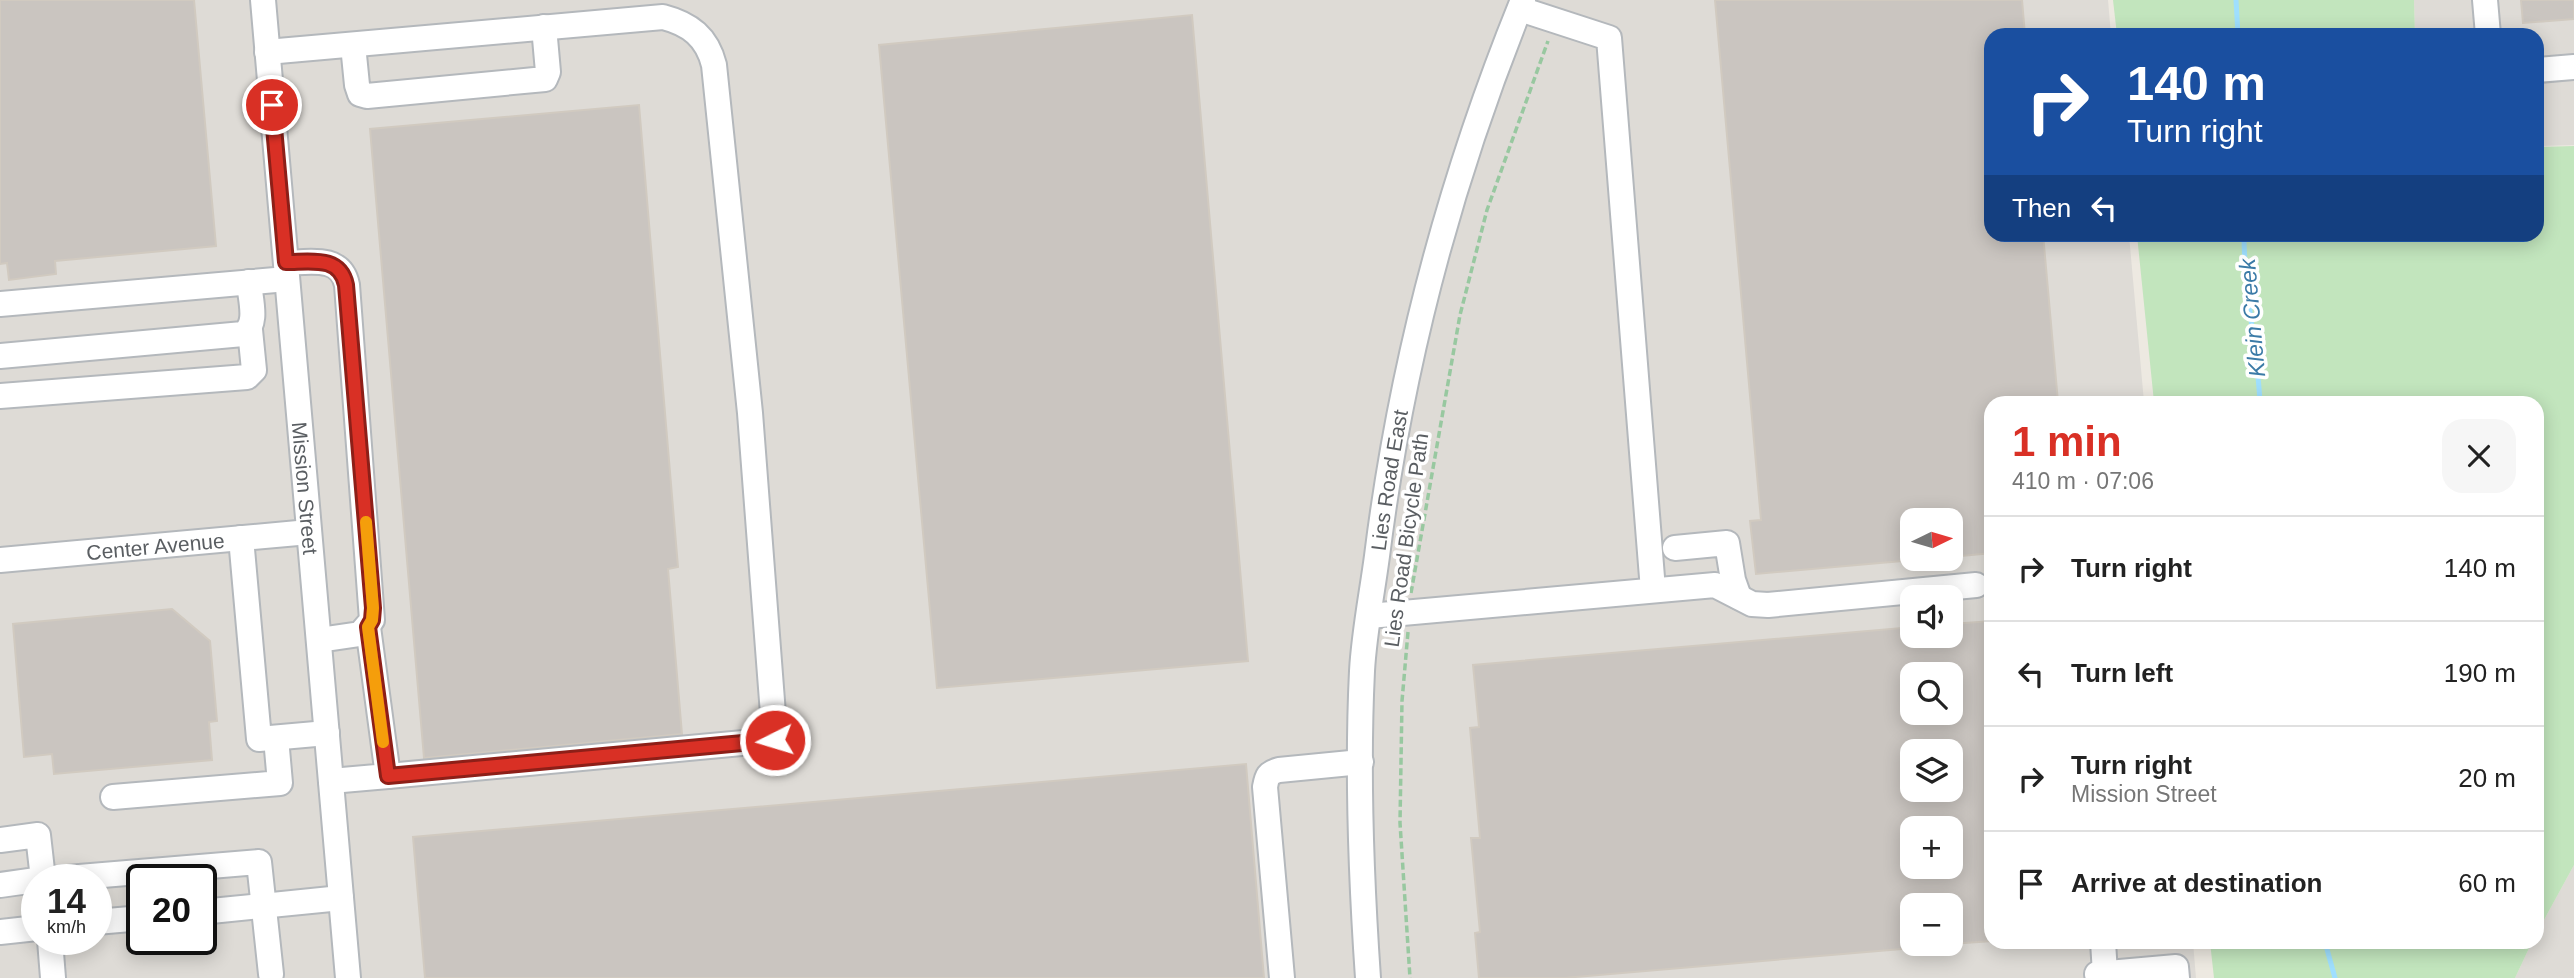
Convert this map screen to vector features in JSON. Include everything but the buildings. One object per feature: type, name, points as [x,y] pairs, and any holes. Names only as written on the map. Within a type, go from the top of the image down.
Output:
[{"type":"street","name":"Mission Street","points":[[263,0],[348,978]]},
{"type":"street","points":[[2485,0],[2487,28]]},
{"type":"street","points":[[1521,4],[1556,20],[1609,38],[1653,590]]},
{"type":"street","name":"Lies Road East","points":[[1368,978],[1361,762],[1362,670],[1398,416],[1424,296],[1467,149],[1521,4]]},
{"type":"street","points":[[267,52],[663,17],[682,21],[693,28],[711,53],[714,65],[750,413],[775,740],[331,781]]},
{"type":"street","points":[[353,45],[357,85],[360,94],[367,96],[545,79],[548,72],[544,27]]},
{"type":"street","points":[[2544,70],[2574,67]]},
{"type":"street","points":[[0,304],[249,282],[330,262],[338,266],[345,276],[373,608],[372,620],[360,634],[319,640]]},
{"type":"street","points":[[0,396],[247,377],[254,370],[249,282]]},
{"type":"street","points":[[0,356],[243,334],[250,330]]},
{"type":"street","name":"Center Avenue","points":[[0,559],[309,532]]},
{"type":"street","points":[[242,538],[259,739],[327,733]]},
{"type":"street","points":[[1675,548],[1727,543],[1733,580],[1739,597]]},
{"type":"street","points":[[1369,616],[1714,585],[1752,604],[1768,605],[1976,585]]},
{"type":"street","points":[[368,627],[388,776]]},
{"type":"street","points":[[113,797],[279,783],[276,738]]},
{"type":"street","points":[[1282,978],[1265,786],[1267,776],[1270,772],[1279,770],[1361,762]]},
{"type":"street","points":[[0,840],[38,835],[41,864]]},
{"type":"street","points":[[112,874],[260,862],[271,974]]},
{"type":"street","points":[[0,885],[21,883]]},
{"type":"street","points":[[217,910],[341,898]]},
{"type":"street","points":[[0,932],[21,930]]},
{"type":"street","points":[[2103,949],[2101,976],[2176,967],[2177,978]]},
{"type":"street","points":[[51,955],[53,978]]},
{"type":"path","name":"Lies Road Bicycle Path","points":[[1410,978],[1400,823],[1402,701],[1413,573],[1460,314],[1487,210],[1556,20]]},
{"type":"shaded area","points":[[0,0],[2108,0],[2110,28],[1984,28],[1984,242],[2130,242],[2143,396],[1984,396],[1984,949],[2194,949],[2196,978],[0,978]]},
{"type":"shaded area","points":[[2414,0],[2574,0],[2574,145],[2544,146],[2544,28],[2415,28]]},
{"type":"shaded area","points":[[2574,865],[2574,978],[2515,978],[2529,949],[2544,949],[2544,920]]},
{"type":"green space","points":[[2113,0],[2414,0],[2415,28],[2116,28]]},
{"type":"green space","points":[[2574,146],[2574,865],[2544,920],[2544,396],[2153,396],[2138,242],[2544,242],[2544,147]]},
{"type":"green space","points":[[2211,949],[2529,949],[2515,978],[2214,978]]},
{"type":"waterway","name":"Klein Creek","points":[[2236,0],[2238,28]]},
{"type":"waterway","name":"Klein Creek","points":[[2244,242],[2259,396]]},
{"type":"waterway","name":"Klein Creek","points":[[2327,949],[2335,978]]},
{"type":"slow traffic","points":[[366,522],[373,608],[368,627],[383,742]]},
{"type":"route","points":[[272,105],[286,262],[330,262],[338,266],[345,276],[373,608],[368,627],[388,776],[775,740]]}]
